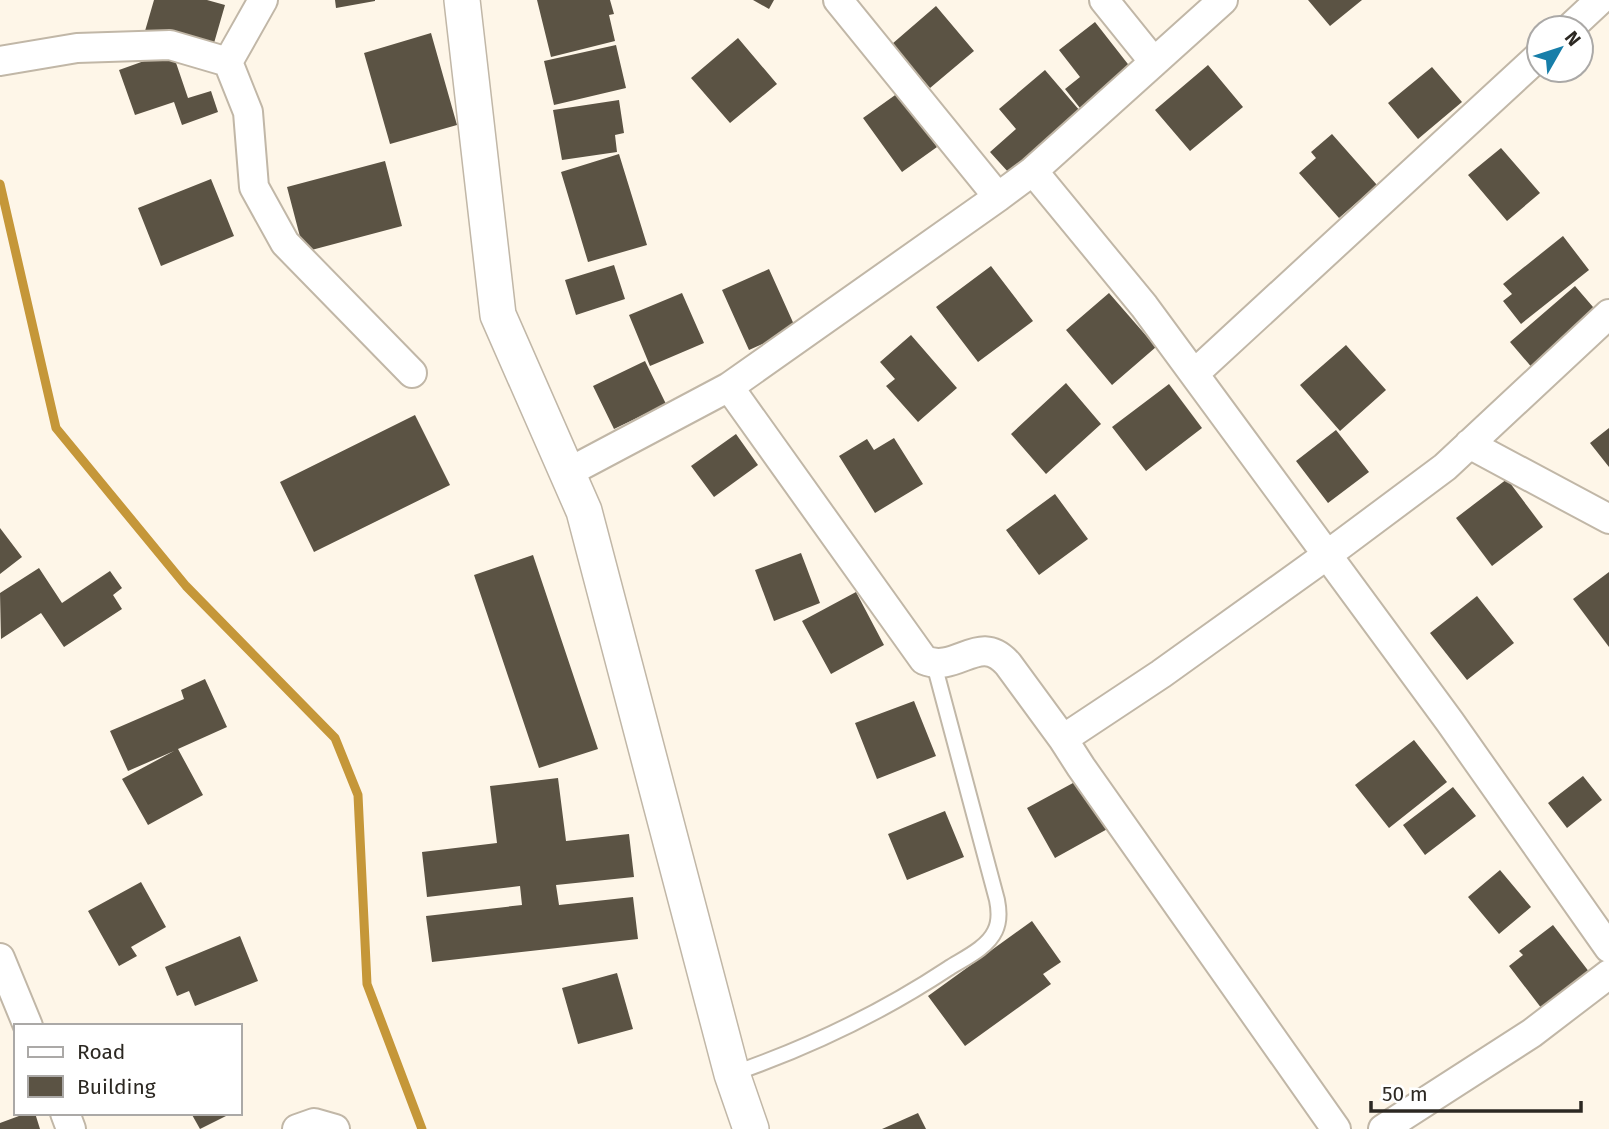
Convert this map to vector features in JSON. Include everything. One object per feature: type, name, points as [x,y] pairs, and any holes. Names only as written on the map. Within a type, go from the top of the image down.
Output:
[{"type":"street","points":[[228,62],[263,0]]},
{"type":"street","points":[[462,0],[498,315],[584,511],[732,1074],[751,1129]]},
{"type":"street","points":[[838,0],[998,197]]},
{"type":"street","points":[[1104,0],[1154,62]]},
{"type":"street","points":[[567,473],[729,387],[998,197],[1033,171],[1223,0]]},
{"type":"street","points":[[1585,14],[1600,0]]},
{"type":"street","points":[[0,61],[77,48],[170,45],[228,62]]},
{"type":"street","points":[[228,62],[248,112],[254,187],[285,243],[412,373]]},
{"type":"street","points":[[1194,374],[1525,69]]},
{"type":"street","points":[[1033,171],[1144,306],[1450,722],[1609,948]]},
{"type":"street","points":[[1063,739],[1161,674],[1445,467],[1609,314]]},
{"type":"street","points":[[729,387],[924,660],[945,664],[982,650],[1001,656],[1063,739],[1336,1129]]},
{"type":"street","points":[[1469,444],[1609,519]]},
{"type":"street","points":[[0,958],[27,1024]]},
{"type":"street","points":[[1383,1129],[1532,1033],[1609,974]]},
{"type":"street","points":[[297,1129],[314,1123],[335,1129]]},
{"type":"lane","points":[[732,1074],[777,1059],[864,1020],[906,997],[983,946],[995,931],[999,911],[997,900],[934,664]]},
{"type":"building","points":[[154,0],[207,0],[225,5],[212,50],[145,31]]},
{"type":"building","points":[[335,0],[375,0],[375,1],[336,8]]},
{"type":"building","points":[[537,0],[610,0],[614,14],[609,15],[615,41],[551,57]]},
{"type":"building","points":[[753,0],[774,0],[769,9]]},
{"type":"building","points":[[1308,0],[1362,0],[1330,26]]},
{"type":"building","points":[[936,6],[974,51],[930,88],[892,44]]},
{"type":"building","points":[[1095,22],[1131,68],[1080,108],[1065,89],[1080,77],[1059,50]]},
{"type":"building","points":[[431,33],[457,125],[390,144],[364,53]]},
{"type":"building","points":[[738,38],[777,84],[730,123],[691,78]]},
{"type":"building","points":[[616,45],[626,88],[554,105],[544,61]]},
{"type":"building","points":[[172,51],[188,98],[211,91],[218,112],[182,125],[174,102],[135,115],[119,70]]},
{"type":"building","points":[[1208,65],[1243,107],[1190,151],[1155,110]]},
{"type":"building","points":[[1432,67],[1462,102],[1418,139],[1388,103]]},
{"type":"building","points":[[1045,70],[1080,111],[1009,173],[990,152],[1016,129],[999,109]]},
{"type":"building","points":[[898,93],[937,147],[902,172],[863,118]]},
{"type":"building","points":[[619,100],[624,133],[615,135],[617,152],[562,160],[553,110]]},
{"type":"building","points":[[1332,134],[1377,185],[1339,218],[1299,173],[1316,158],[1311,152]]},
{"type":"building","points":[[1501,148],[1540,193],[1507,221],[1468,175]]},
{"type":"building","points":[[619,154],[647,245],[588,262],[561,172]]},
{"type":"building","points":[[385,161],[402,226],[304,252],[287,187]]},
{"type":"building","points":[[211,179],[234,236],[161,266],[138,208]]},
{"type":"building","points":[[1563,236],[1589,270],[1521,324],[1503,301],[1512,294],[1503,284]]},
{"type":"building","points":[[614,265],[625,299],[576,315],[565,280]]},
{"type":"building","points":[[991,266],[1033,321],[978,362],[936,307]]},
{"type":"building","points":[[769,269],[796,329],[749,350],[722,290]]},
{"type":"building","points":[[1575,286],[1599,314],[1534,370],[1510,342]]},
{"type":"building","points":[[682,293],[704,343],[650,366],[629,315]]},
{"type":"building","points":[[1109,293],[1156,347],[1112,385],[1066,330]]},
{"type":"building","points":[[911,335],[957,388],[918,422],[886,386],[895,379],[880,362]]},
{"type":"building","points":[[1346,345],[1386,390],[1340,431],[1300,385]]},
{"type":"building","points":[[645,361],[666,404],[614,429],[593,386]]},
{"type":"building","points":[[1066,383],[1101,424],[1046,474],[1011,434]]},
{"type":"building","points":[[1169,384],[1202,428],[1146,471],[1112,427]]},
{"type":"building","points":[[415,415],[450,485],[314,552],[280,482]]},
{"type":"building","points":[[1609,428],[1609,467],[1590,443]]},
{"type":"building","points":[[1336,430],[1369,472],[1328,503],[1296,461]]},
{"type":"building","points":[[736,434],[758,465],[714,497],[691,466]]},
{"type":"building","points":[[894,438],[923,484],[875,513],[839,456],[867,439],[874,450]]},
{"type":"building","points":[[1507,479],[1543,527],[1492,566],[1456,518]]},
{"type":"building","points":[[1055,494],[1088,539],[1039,575],[1006,530]]},
{"type":"building","points":[[0,528],[22,557],[0,574]]},
{"type":"building","points":[[801,553],[820,603],[774,621],[755,570]]},
{"type":"building","points":[[533,555],[598,749],[539,768],[474,575]]},
{"type":"building","points":[[39,568],[62,603],[110,571],[122,588],[113,595],[122,609],[64,647],[41,613],[1,639],[0,593]]},
{"type":"building","points":[[1609,572],[1609,647],[1573,599]]},
{"type":"building","points":[[856,592],[884,645],[831,674],[802,621]]},
{"type":"building","points":[[1477,596],[1514,643],[1467,680],[1430,633]]},
{"type":"building","points":[[205,679],[227,727],[178,749],[203,795],[148,825],[122,779],[174,751],[128,771],[110,731],[184,699],[181,690]]},
{"type":"building","points":[[914,701],[936,756],[877,779],[855,723]]},
{"type":"building","points":[[1414,740],[1447,782],[1389,828],[1355,785]]},
{"type":"building","points":[[1583,776],[1602,800],[1567,828],[1548,803]]},
{"type":"building","points":[[1084,777],[1111,827],[1055,858],[1027,808]]},
{"type":"building","points":[[558,778],[566,841],[629,834],[634,877],[556,885],[559,905],[633,897],[638,939],[432,962],[426,916],[522,905],[520,886],[427,897],[422,852],[497,843],[490,786]]},
{"type":"building","points":[[1453,787],[1476,816],[1425,855],[1403,825]]},
{"type":"building","points":[[945,811],[964,857],[907,880],[888,834]]},
{"type":"building","points":[[1500,870],[1531,907],[1499,934],[1468,897]]},
{"type":"building","points":[[141,882],[166,927],[131,947],[137,956],[119,966],[88,911]]},
{"type":"building","points":[[1032,921],[1061,962],[1043,974],[1051,984],[965,1046],[928,996]]},
{"type":"building","points":[[1553,925],[1590,973],[1542,1009],[1509,966],[1523,955],[1519,951]]},
{"type":"building","points":[[240,936],[258,981],[195,1006],[189,991],[177,996],[165,967]]},
{"type":"building","points":[[617,973],[633,1029],[578,1044],[562,988]]},
{"type":"building","points":[[918,1113],[926,1129],[882,1129]]},
{"type":"building","points":[[22,1115],[36,1115],[40,1129],[0,1129],[0,1123]]},
{"type":"building","points":[[192,1115],[228,1115],[200,1129]]},
{"type":"waterway","points":[[0,184],[56,428],[186,586],[335,738],[358,795],[367,984],[422,1129]]}]
